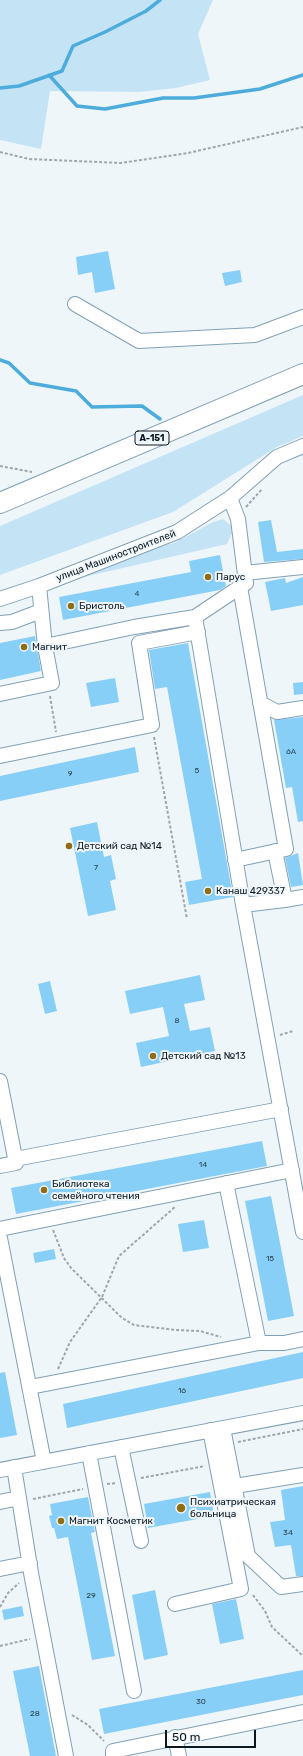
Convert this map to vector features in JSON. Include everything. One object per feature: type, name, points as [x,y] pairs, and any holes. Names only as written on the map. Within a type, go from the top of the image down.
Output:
[{"type":"highway","name":"А-151","points":[[0,503],[303,374]]},
{"type":"street","points":[[75,304],[140,341],[255,335],[303,317]]},
{"type":"street","name":"улица Машиностроителей","points":[[0,599],[39,586],[177,532],[230,498],[277,457],[303,446]]},
{"type":"street","points":[[45,646],[134,627],[195,617],[240,588],[246,583],[245,573],[238,520],[230,498]]},
{"type":"street","points":[[245,573],[303,567]]},
{"type":"street","points":[[0,694],[52,683],[45,646],[39,586]]},
{"type":"street","points":[[235,860],[286,849],[240,588]]},
{"type":"street","points":[[0,622],[4,624],[12,622],[41,611]]},
{"type":"street","points":[[195,617],[235,860],[303,1232]]},
{"type":"street","points":[[0,756],[152,725],[139,643],[198,632]]},
{"type":"street","points":[[260,703],[277,712],[303,708]]},
{"type":"street","points":[[276,851],[285,900]]},
{"type":"street","points":[[243,905],[303,897]]},
{"type":"street","points":[[0,1081],[16,1163],[0,1166]]},
{"type":"street","points":[[15,1159],[281,1109]]},
{"type":"street","points":[[0,1228],[292,1170]]},
{"type":"street","points":[[226,1183],[259,1343]]},
{"type":"street","points":[[0,1238],[44,1462]]},
{"type":"street","points":[[30,1387],[259,1343],[284,1343],[303,1339]]},
{"type":"street","points":[[0,1470],[303,1413]]},
{"type":"street","points":[[216,1429],[226,1444],[248,1556],[281,1587],[303,1584]]},
{"type":"street","points":[[175,1604],[241,1589],[215,1464],[216,1429]]},
{"type":"street","points":[[121,1447],[141,1541]]},
{"type":"street","points":[[90,1453],[134,1692]]},
{"type":"street","points":[[14,1468],[43,1637],[66,1756]]},
{"type":"street","points":[[234,1486],[303,1475]]},
{"type":"street","points":[[0,1502],[19,1500]]},
{"type":"street","points":[[0,1569],[31,1568]]},
{"type":"street","points":[[113,1754],[175,1737],[303,1712]]},
{"type":"street","points":[[175,1737],[179,1756]]},
{"type":"path","points":[[0,152],[29,159],[121,163],[188,153],[303,128]]},
{"type":"path","points":[[0,466],[29,471],[54,480]]},
{"type":"path","points":[[238,520],[249,503],[264,486]]},
{"type":"path","points":[[47,684],[58,744]]},
{"type":"path","points":[[152,725],[186,919]]},
{"type":"path","points":[[276,1036],[293,1032]]},
{"type":"path","points":[[52,1383],[70,1342],[102,1297],[119,1256],[178,1205]]},
{"type":"path","points":[[49,1219],[64,1258],[71,1268],[122,1318],[134,1325],[200,1331],[228,1338]]},
{"type":"path","points":[[226,1444],[303,1429]]},
{"type":"path","points":[[19,1500],[215,1464]]},
{"type":"path","points":[[0,1607],[8,1593],[31,1568]]},
{"type":"path","points":[[241,1589],[254,1595],[265,1610],[272,1627],[303,1656]]},
{"type":"path","points":[[0,1646],[27,1639],[43,1637]]},
{"type":"path","points":[[56,1706],[88,1726],[113,1754]]},
{"type":"shaded area","points":[[0,0],[213,0],[198,34],[210,80],[176,88],[139,92],[50,91],[41,149],[0,140]]},
{"type":"shaded area","points":[[303,395],[303,436],[277,447],[173,512],[0,575],[0,526]]},
{"type":"shaded area","points":[[223,519],[234,528],[227,544],[75,579],[77,575],[139,552],[174,543],[213,522]]},
{"type":"building","points":[[108,251],[115,289],[95,293],[92,272],[78,275],[76,257]]},
{"type":"building","points":[[240,270],[242,282],[225,286],[222,273]]},
{"type":"building","points":[[271,520],[277,552],[303,549],[303,559],[264,562],[258,522]]},
{"type":"building","points":[[220,555],[226,586],[220,590],[63,620],[59,597],[191,572],[189,561]]},
{"type":"building","points":[[303,577],[303,605],[271,611],[265,582],[285,578],[286,583]]},
{"type":"building","points":[[35,636],[41,671],[0,680],[0,643]]},
{"type":"building","points":[[188,643],[233,897],[189,905],[185,882],[202,879],[167,687],[155,689],[149,650]]},
{"type":"building","points":[[115,678],[119,702],[91,707],[86,683]]},
{"type":"building","points":[[303,682],[303,694],[294,695],[293,683]]},
{"type":"building","points":[[303,717],[303,821],[298,822],[292,787],[286,788],[274,720]]},
{"type":"building","points":[[135,747],[139,772],[0,801],[0,776]]},
{"type":"building","points":[[97,822],[104,857],[111,855],[116,879],[110,881],[116,910],[88,916],[70,828]]},
{"type":"building","points":[[298,853],[303,885],[291,887],[285,858]]},
{"type":"building","points":[[200,975],[205,1000],[184,1004],[190,1031],[210,1027],[215,1051],[141,1067],[136,1043],[169,1036],[163,1007],[130,1014],[125,991]]},
{"type":"building","points":[[50,981],[57,1011],[45,1014],[38,984]]},
{"type":"building","points":[[262,1141],[267,1166],[16,1214],[11,1188]]},
{"type":"building","points":[[271,1196],[294,1316],[268,1321],[245,1201]]},
{"type":"building","points":[[204,1220],[209,1248],[183,1252],[178,1224]]},
{"type":"building","points":[[54,1249],[56,1259],[35,1263],[33,1253]]},
{"type":"building","points":[[303,1352],[303,1378],[67,1428],[63,1404]]},
{"type":"building","points":[[5,1372],[17,1435],[0,1438],[0,1373]]},
{"type":"building","points":[[303,1486],[303,1576],[296,1576],[291,1545],[275,1547],[270,1522],[285,1520],[281,1490]]},
{"type":"building","points":[[210,1492],[214,1516],[148,1528],[144,1504]]},
{"type":"building","points":[[88,1497],[95,1532],[91,1533],[115,1656],[92,1660],[68,1537],[57,1539],[49,1516],[52,1515],[50,1504]]},
{"type":"building","points":[[155,1590],[168,1655],[144,1660],[132,1595]]},
{"type":"building","points":[[236,1599],[244,1639],[220,1644],[212,1604]]},
{"type":"building","points":[[22,1606],[24,1616],[4,1620],[2,1610]]},
{"type":"building","points":[[39,1666],[56,1756],[30,1756],[13,1671]]},
{"type":"building","points":[[303,1670],[303,1695],[104,1734],[99,1709]]},
{"type":"waterway","points":[[0,88],[19,86],[62,71],[73,46],[105,32],[146,11],[160,0]]},
{"type":"waterway","points":[[49,75],[77,106],[105,109],[163,98],[194,98],[260,89],[303,75]]},
{"type":"waterway","points":[[0,360],[9,363],[30,383],[76,391],[92,407],[142,406],[160,419]]},
{"type":"place","name":"Парус","points":[[208,577]]},
{"type":"place","name":"Бристоль","points":[[71,606]]},
{"type":"place","name":"Магнит","points":[[24,647]]},
{"type":"place","name":"Детский сад №14","points":[[69,846]]},
{"type":"place","name":"Канаш 429337","points":[[208,891]]},
{"type":"place","name":"Детский сад №13","points":[[153,1056]]},
{"type":"place","name":"Библиотека семейного чтения","points":[[44,1190]]},
{"type":"place","name":"Психиатрическая больница","points":[[181,1508]]},
{"type":"place","name":"Магнит Косметик","points":[[61,1521]]}]
